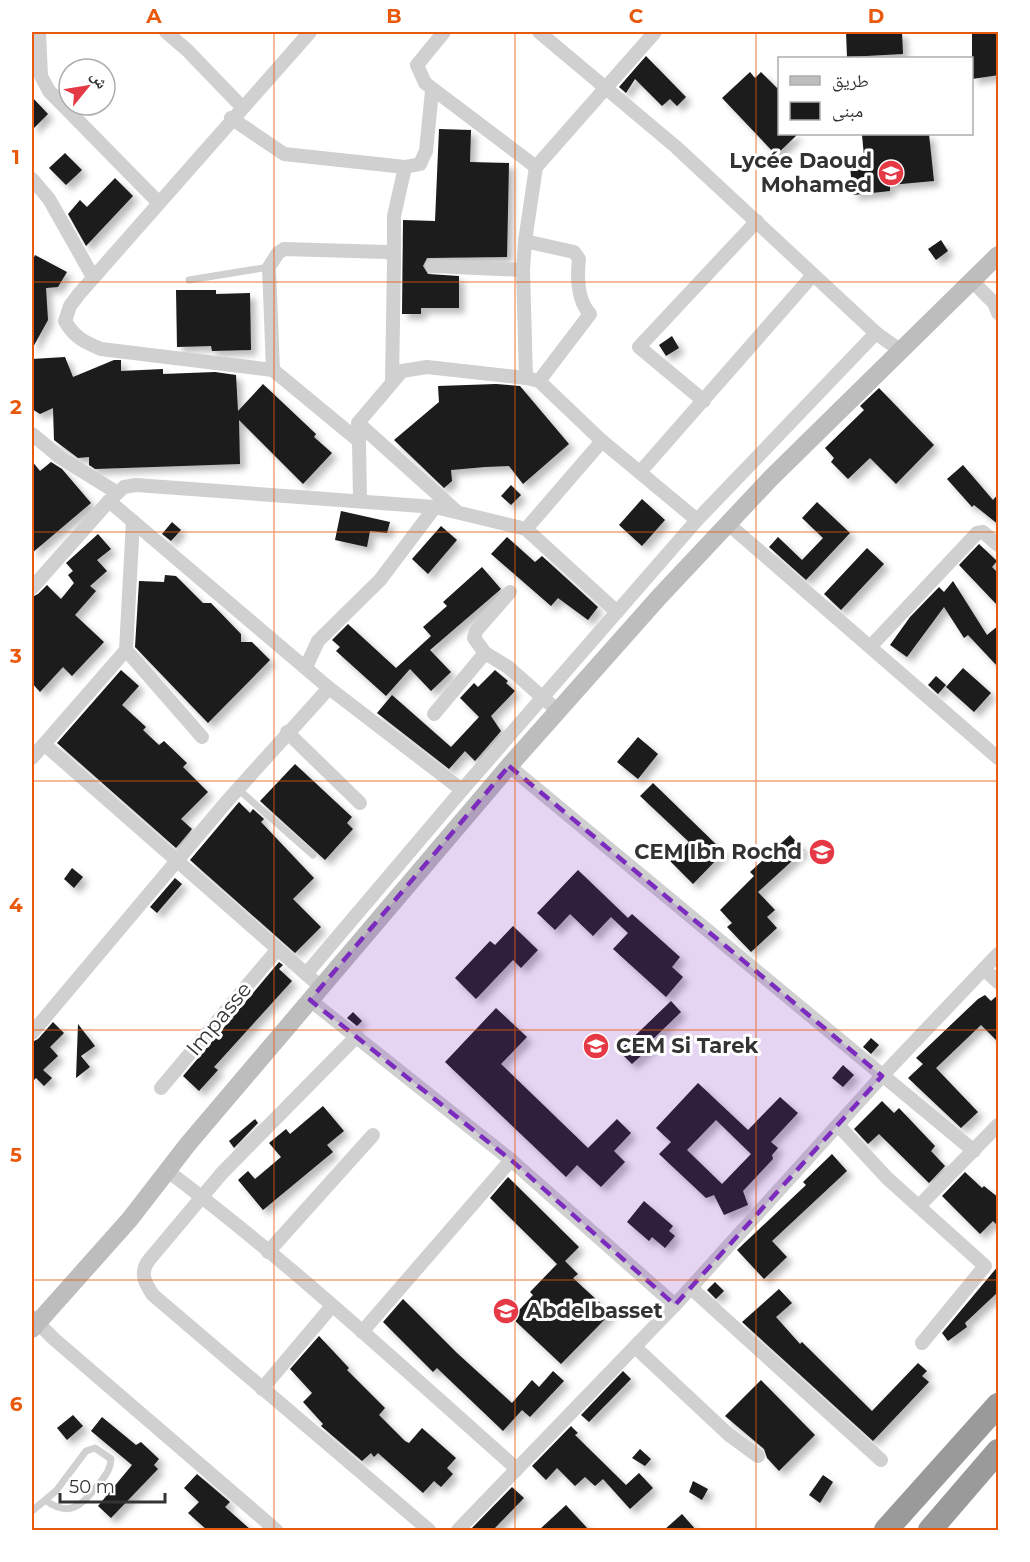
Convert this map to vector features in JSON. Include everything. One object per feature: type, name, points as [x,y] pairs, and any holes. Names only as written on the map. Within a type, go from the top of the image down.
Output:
[{"type":"highway","points":[[886,1530],[999,1404]]},
{"type":"highway","points":[[930,1530],[999,1451]]},
{"type":"main road","points":[[33,1323],[130,1219],[169,1172],[188,1144],[509,766],[727,523],[999,255]]},
{"type":"street","points":[[39,32],[41,75],[49,91],[158,202]]},
{"type":"street","points":[[166,32],[187,50],[242,107]]},
{"type":"street","points":[[310,32],[231,118],[93,277],[70,306],[65,321],[71,332],[83,342],[101,349],[273,370],[358,441]]},
{"type":"street","points":[[444,32],[417,65],[420,75],[432,91],[536,167]]},
{"type":"street","points":[[539,32],[757,221],[876,333],[901,351]]},
{"type":"street","points":[[532,380],[523,270],[536,167],[656,32]]},
{"type":"street","points":[[231,118],[284,154],[405,167],[420,164],[426,151],[432,91]]},
{"type":"street","points":[[392,381],[394,216],[405,167]]},
{"type":"street","points":[[32,179],[49,199],[93,277]]},
{"type":"street","points":[[704,402],[639,347],[757,221]]},
{"type":"street","points":[[525,241],[574,252],[579,259],[577,279],[585,308],[590,314],[532,380]]},
{"type":"street","points":[[273,370],[269,267],[278,253],[284,249],[387,252],[394,256]]},
{"type":"street","points":[[432,266],[523,270]]},
{"type":"street","points":[[641,471],[704,402],[813,275]]},
{"type":"street","points":[[973,282],[994,303],[999,313]]},
{"type":"street","points":[[306,974],[462,790],[697,520],[876,333]]},
{"type":"street","points":[[360,500],[358,423],[402,370],[427,367],[532,380],[697,520]]},
{"type":"street","points":[[358,423],[456,511]]},
{"type":"street","points":[[32,434],[112,497],[134,521],[329,688],[462,790]]},
{"type":"street","points":[[526,529],[602,441]]},
{"type":"street","points":[[32,588],[112,497],[136,485],[435,507],[526,529],[617,612]]},
{"type":"street","points":[[306,667],[310,653],[318,641],[380,580],[435,507]]},
{"type":"street","points":[[32,758],[126,650],[134,521]]},
{"type":"street","points":[[727,523],[999,758]]},
{"type":"street","points":[[871,646],[977,533],[983,532],[999,545]]},
{"type":"street","points":[[510,592],[476,631],[474,638],[484,653],[508,667],[558,711]]},
{"type":"street","points":[[126,650],[202,737]]},
{"type":"street","points":[[434,714],[484,653]]},
{"type":"street","points":[[32,1033],[287,732],[329,688]]},
{"type":"street","points":[[287,732],[360,803]]},
{"type":"street","points":[[44,744],[178,860],[277,950],[322,986]]},
{"type":"street","points":[[509,766],[974,1151]]},
{"type":"street","name":"Impasse","points":[[161,1088],[277,950]]},
{"type":"street","points":[[458,1530],[691,1288],[882,1076],[999,954]]},
{"type":"street","points":[[984,969],[999,982]]},
{"type":"street","points":[[310,1000],[511,1160],[675,1305]]},
{"type":"street","points":[[357,1036],[201,1196],[144,1267],[145,1283],[153,1295],[429,1530]]},
{"type":"street","points":[[838,1125],[887,1178],[986,1266],[922,1343]]},
{"type":"street","points":[[920,1206],[999,1125]]},
{"type":"street","points":[[268,1252],[373,1135]]},
{"type":"street","points":[[362,1332],[511,1160]]},
{"type":"street","points":[[169,1172],[332,1306],[517,1468]]},
{"type":"street","points":[[691,1288],[881,1460]]},
{"type":"street","points":[[262,1389],[332,1306]]},
{"type":"street","points":[[33,1323],[276,1530]]},
{"type":"street","points":[[635,1347],[728,1434],[759,1456]]},
{"type":"lane","points":[[189,280],[269,267]]},
{"type":"lane","points":[[238,789],[313,855]]},
{"type":"lane","points":[[32,1511],[45,1500],[56,1491],[86,1451],[95,1448],[111,1459],[107,1474],[82,1504],[71,1508],[57,1508],[45,1500]]},
{"type":"highlighted area","points":[[509,766],[882,1076],[675,1305],[511,1160],[310,1000]]},
{"type":"building","points":[[846,32],[902,32],[903,54],[847,57]]},
{"type":"building","points":[[972,32],[999,32],[999,75],[973,79]]},
{"type":"building","points":[[646,56],[686,97],[677,106],[670,99],[662,106],[635,79],[626,93],[619,87]]},
{"type":"building","points":[[750,72],[755,78],[761,72],[778,89],[778,135],[797,135],[776,155],[722,98]]},
{"type":"building","points":[[32,97],[48,114],[32,130]]},
{"type":"building","points":[[439,129],[471,130],[470,162],[509,163],[507,257],[427,258],[423,266],[428,274],[459,276],[459,308],[421,308],[421,314],[402,314],[403,220],[435,221]]},
{"type":"building","points":[[862,135],[929,135],[934,181],[890,185],[890,191],[853,195],[849,157],[864,156]]},
{"type":"building","points":[[65,153],[82,170],[66,185],[49,168]]},
{"type":"building","points":[[115,178],[133,196],[86,246],[68,214],[80,200],[87,207]]},
{"type":"building","points":[[941,240],[948,251],[936,260],[928,249]]},
{"type":"building","points":[[35,255],[67,272],[58,287],[46,288],[48,320],[32,349],[32,262]]},
{"type":"building","points":[[176,290],[216,290],[216,294],[250,293],[251,350],[212,351],[211,346],[177,347]]},
{"type":"building","points":[[672,336],[679,348],[666,356],[659,345]]},
{"type":"building","points":[[65,357],[73,377],[114,360],[121,360],[121,371],[163,369],[163,374],[215,372],[236,375],[238,411],[263,384],[316,434],[314,437],[332,453],[303,484],[239,420],[240,464],[95,469],[89,465],[89,457],[78,458],[54,440],[53,408],[40,414],[32,409],[32,359]]},
{"type":"building","points":[[496,384],[520,386],[569,444],[523,484],[509,466],[485,467],[451,470],[452,481],[444,488],[394,440],[439,402],[438,386]]},
{"type":"building","points":[[879,388],[934,445],[896,484],[870,458],[848,479],[831,462],[834,458],[825,448],[864,410],[860,406]]},
{"type":"building","points":[[32,461],[40,471],[51,462],[62,469],[91,503],[32,553]]},
{"type":"building","points":[[963,465],[993,500],[999,493],[999,525],[974,505],[972,507],[947,479]]},
{"type":"building","points":[[511,485],[521,495],[511,505],[501,496]]},
{"type":"building","points":[[642,499],[665,520],[642,546],[619,525]]},
{"type":"building","points":[[817,502],[850,533],[806,580],[769,547],[778,537],[802,560],[823,538],[802,518]]},
{"type":"building","points":[[341,511],[390,522],[387,533],[370,531],[367,547],[335,540]]},
{"type":"building","points":[[172,522],[181,530],[171,541],[162,534]]},
{"type":"building","points":[[441,526],[457,540],[428,574],[412,559]]},
{"type":"building","points":[[98,534],[111,549],[97,560],[107,571],[90,586],[96,591],[75,615],[104,642],[72,676],[63,667],[40,692],[32,683],[32,597],[47,585],[61,599],[74,583],[68,575],[73,571],[66,563]]},
{"type":"building","points":[[507,537],[535,562],[542,556],[598,607],[588,620],[558,598],[551,606],[491,554]]},
{"type":"building","points":[[979,544],[997,561],[992,567],[999,574],[999,607],[959,565]]},
{"type":"building","points":[[867,548],[884,564],[841,610],[824,594]]},
{"type":"building","points":[[482,567],[501,589],[430,650],[451,672],[431,691],[410,669],[386,696],[336,651],[340,647],[332,640],[348,624],[396,668],[431,636],[423,627],[447,606],[443,602]]},
{"type":"building","points":[[165,575],[176,576],[203,603],[211,603],[241,634],[241,642],[252,642],[270,660],[208,723],[135,647],[139,581],[164,582]]},
{"type":"building","points":[[953,581],[987,635],[999,625],[999,668],[968,635],[964,638],[944,607],[907,657],[890,645],[910,617],[939,587],[944,592]]},
{"type":"building","points":[[963,668],[991,693],[974,712],[946,687]]},
{"type":"building","points":[[121,670],[139,686],[122,705],[146,727],[143,730],[159,745],[164,741],[187,763],[183,767],[208,792],[181,819],[192,829],[176,848],[57,743]]},
{"type":"building","points":[[495,670],[508,681],[506,683],[515,691],[491,716],[501,731],[475,761],[465,751],[449,769],[377,713],[392,695],[451,747],[479,717],[460,698],[474,683],[478,687]]},
{"type":"building","points":[[936,676],[946,685],[938,694],[928,685]]},
{"type":"building","points":[[638,737],[658,754],[638,779],[617,762]]},
{"type":"building","points":[[295,764],[352,817],[347,823],[353,829],[325,860],[260,801]]},
{"type":"building","points":[[653,783],[724,852],[693,884],[670,861],[689,842],[640,796]]},
{"type":"building","points":[[239,802],[250,813],[253,809],[264,819],[261,822],[314,878],[293,899],[321,927],[295,953],[190,860]]},
{"type":"building","points":[[790,835],[804,850],[758,892],[775,910],[767,917],[777,928],[751,952],[727,927],[732,923],[720,910],[754,876],[750,872]]},
{"type":"building","points":[[72,868],[83,877],[74,888],[64,879]]},
{"type":"building","points":[[578,870],[628,918],[632,914],[680,957],[672,967],[683,977],[666,997],[613,949],[628,933],[611,917],[593,936],[570,914],[555,930],[537,913]]},
{"type":"building","points":[[175,878],[182,884],[157,913],[150,907]]},
{"type":"building","points":[[513,926],[538,950],[521,968],[513,960],[476,999],[455,978],[490,941],[495,945]]},
{"type":"building","points":[[279,962],[283,965],[279,969],[292,981],[214,1067],[218,1070],[199,1091],[183,1076]]},
{"type":"building","points":[[999,994],[999,1043],[981,1025],[936,1068],[978,1112],[961,1128],[908,1078],[923,1064],[916,1058],[978,999],[985,995],[991,1001]]},
{"type":"building","points":[[671,1001],[681,1012],[651,1041],[654,1044],[632,1064],[619,1051]]},
{"type":"building","points":[[496,1008],[527,1037],[501,1064],[588,1148],[617,1119],[631,1133],[614,1151],[625,1162],[601,1187],[577,1165],[566,1177],[445,1062]]},
{"type":"building","points":[[353,1012],[362,1021],[357,1026],[347,1018]]},
{"type":"building","points":[[53,1022],[64,1033],[50,1047],[58,1056],[43,1070],[52,1078],[44,1086],[36,1078],[32,1082],[32,1042],[38,1039]]},
{"type":"building","points":[[78,1024],[95,1046],[81,1056],[90,1067],[76,1078]]},
{"type":"building","points":[[871,1038],[879,1045],[871,1054],[863,1047]]},
{"type":"building","points":[[843,1065],[854,1075],[843,1087],[832,1078]]},
{"type":"building","points":[[698,1083],[748,1130],[780,1097],[798,1113],[771,1142],[778,1148],[772,1155],[773,1159],[743,1191],[748,1205],[724,1215],[714,1195],[706,1198],[659,1154],[671,1142],[656,1128]],"holes":[[[716,1120],[751,1154],[722,1184],[687,1150]]]},
{"type":"building","points":[[882,1101],[894,1113],[899,1108],[935,1146],[931,1151],[945,1166],[929,1183],[879,1134],[868,1144],[854,1129]]},
{"type":"building","points":[[323,1106],[344,1131],[327,1145],[333,1152],[263,1210],[238,1180],[248,1171],[255,1179],[281,1157],[269,1143],[286,1129],[290,1134]]},
{"type":"building","points":[[255,1119],[258,1123],[234,1148],[229,1141]]},
{"type":"building","points":[[832,1154],[847,1171],[772,1241],[787,1257],[764,1279],[737,1250],[806,1185],[803,1182]]},
{"type":"building","points":[[965,1172],[982,1188],[984,1186],[999,1198],[999,1227],[993,1221],[980,1234],[942,1196]]},
{"type":"building","points":[[508,1177],[579,1247],[565,1261],[578,1274],[573,1278],[611,1313],[561,1364],[512,1318],[533,1295],[530,1292],[557,1264],[490,1198]]},
{"type":"building","points":[[644,1201],[673,1226],[669,1231],[675,1236],[665,1248],[652,1237],[649,1241],[627,1222]]},
{"type":"building","points":[[999,1265],[999,1291],[965,1323],[967,1327],[948,1341],[942,1333]]},
{"type":"building","points":[[715,1282],[724,1291],[716,1299],[707,1290]]},
{"type":"building","points":[[779,1289],[792,1303],[776,1317],[800,1344],[802,1342],[872,1411],[918,1363],[927,1371],[922,1376],[929,1382],[873,1441],[742,1322]]},
{"type":"building","points":[[403,1299],[512,1403],[532,1380],[539,1387],[553,1371],[564,1381],[530,1417],[522,1410],[503,1431],[437,1368],[433,1372],[383,1322]]},
{"type":"building","points":[[319,1336],[349,1368],[347,1370],[385,1408],[379,1415],[405,1441],[409,1443],[422,1428],[456,1458],[447,1468],[453,1474],[441,1487],[434,1481],[423,1493],[378,1453],[374,1457],[371,1453],[362,1461],[321,1426],[323,1424],[303,1402],[312,1393],[290,1369]]},
{"type":"building","points":[[623,1371],[631,1379],[589,1422],[581,1415]]},
{"type":"building","points":[[761,1380],[815,1435],[779,1471],[767,1458],[764,1449],[725,1416]]},
{"type":"building","points":[[73,1415],[83,1426],[67,1440],[57,1428]]},
{"type":"building","points":[[102,1417],[136,1445],[141,1442],[159,1459],[154,1465],[158,1469],[111,1518],[98,1506],[132,1465],[91,1431]]},
{"type":"building","points":[[571,1426],[578,1433],[575,1435],[626,1485],[639,1473],[653,1488],[630,1509],[603,1479],[595,1486],[585,1477],[575,1486],[557,1468],[546,1480],[532,1466]]},
{"type":"building","points":[[640,1449],[651,1459],[645,1466],[632,1458]]},
{"type":"building","points":[[197,1474],[230,1502],[225,1507],[251,1530],[207,1530],[188,1513],[199,1502],[184,1488]]},
{"type":"building","points":[[823,1475],[833,1482],[820,1503],[809,1495]]},
{"type":"building","points":[[693,1481],[708,1489],[702,1500],[689,1492]]},
{"type":"building","points":[[512,1487],[524,1498],[493,1530],[470,1530]]},
{"type":"building","points":[[566,1505],[589,1530],[539,1530]]},
{"type":"building","points":[[682,1514],[696,1530],[664,1530]]},
{"type":"place","name":"Lycée Daoud Mohamed","points":[[891,173]]},
{"type":"place","name":"CEM Ibn Rochd","points":[[822,852]]},
{"type":"place","name":"CEM Si Tarek","points":[[596,1046]]},
{"type":"place","name":"Abdelbasset","points":[[506,1311]]}]
